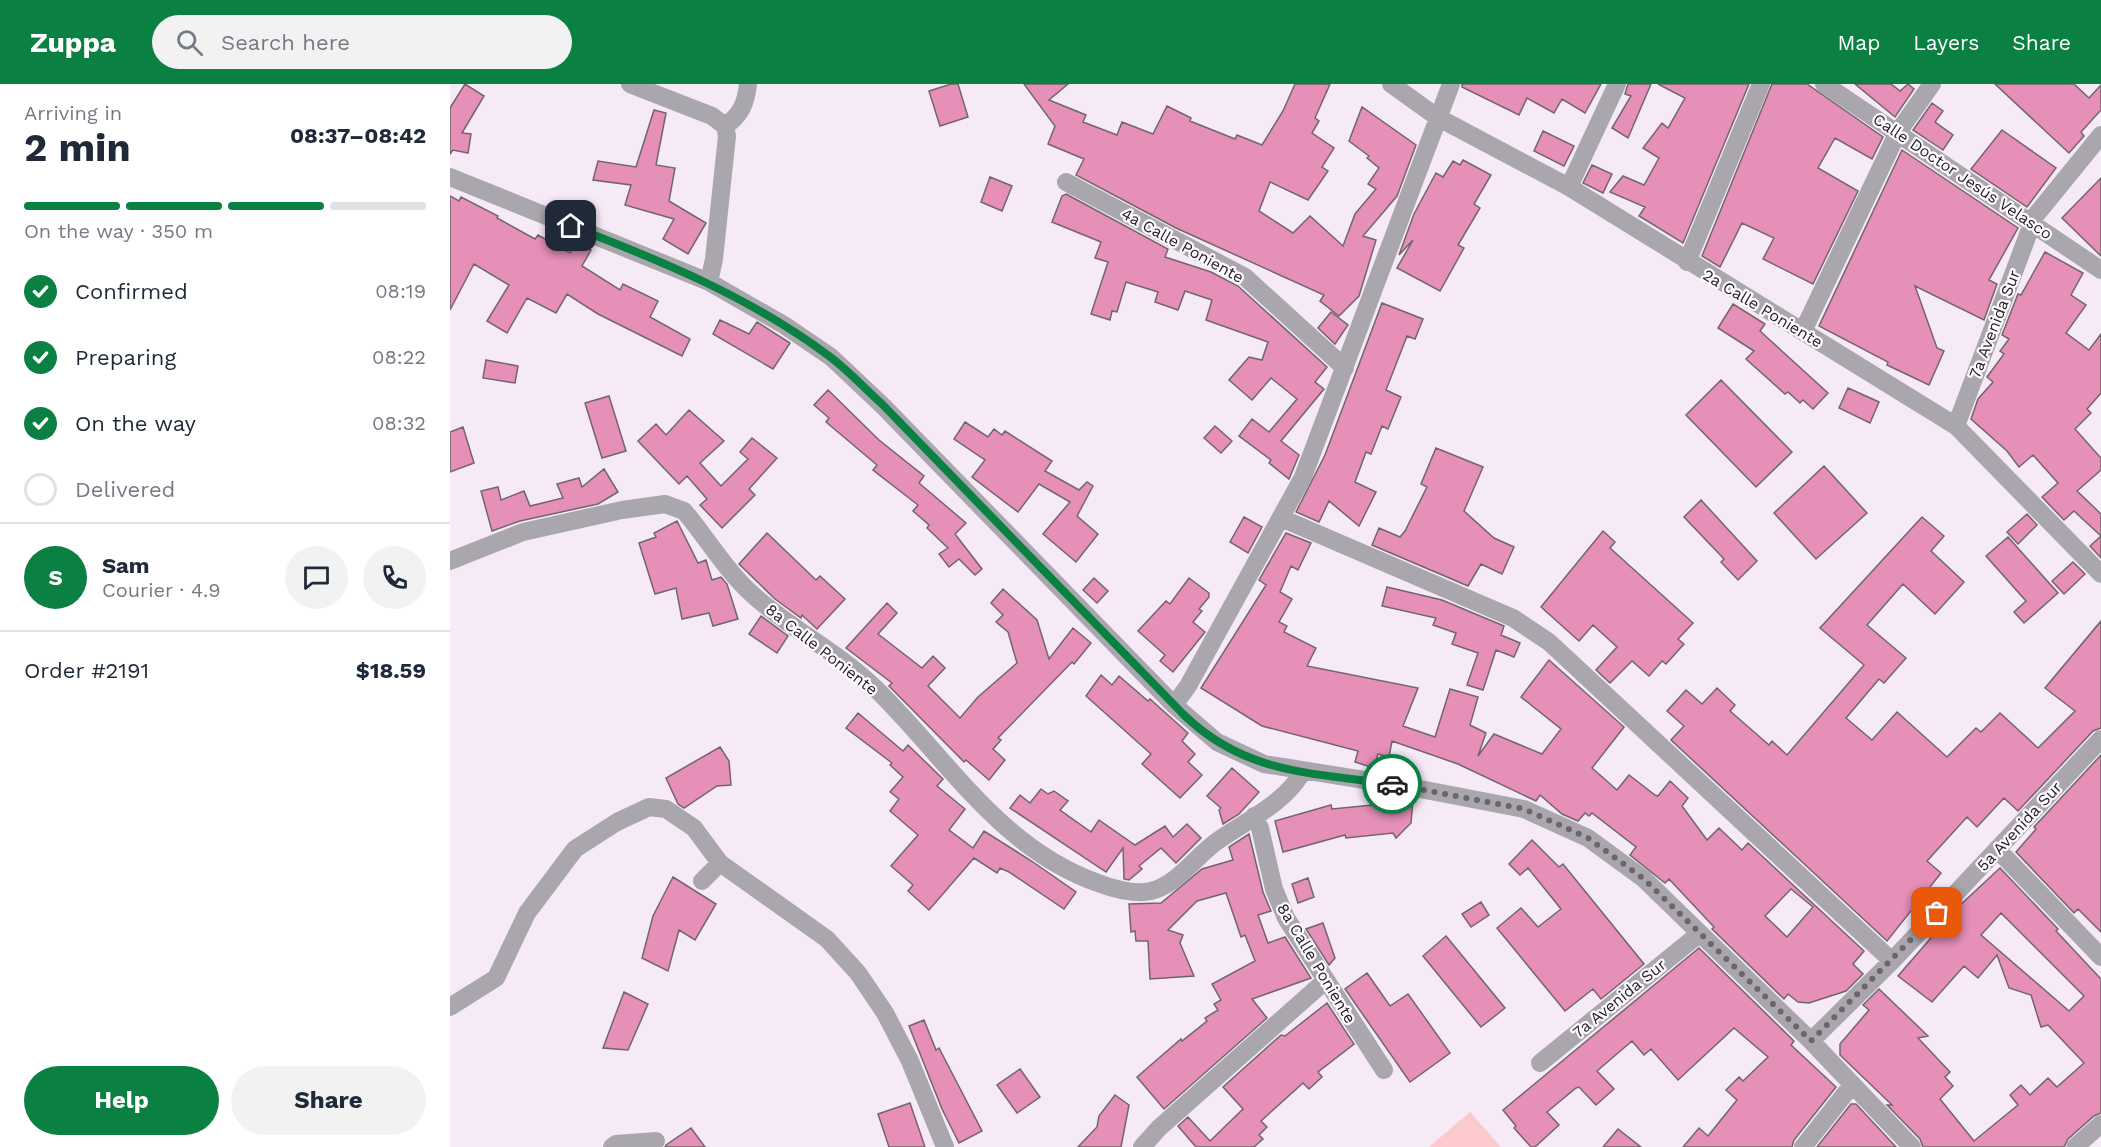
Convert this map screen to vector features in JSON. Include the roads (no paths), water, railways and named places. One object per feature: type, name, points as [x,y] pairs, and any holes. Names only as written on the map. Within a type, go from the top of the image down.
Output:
[{"type":"street","points":[[630,84],[712,116],[725,126],[727,136],[714,259],[709,282]]},
{"type":"street","points":[[725,126],[741,111],[748,84]]},
{"type":"street","name":"2a Calle Poniente","points":[[1391,84],[1437,117],[1569,188],[1956,426],[2101,574]]},
{"type":"street","points":[[1174,705],[1188,686],[1304,477],[1451,84]]},
{"type":"street","points":[[1569,188],[1617,84]]},
{"type":"street","points":[[1687,262],[1761,84]]},
{"type":"street","name":"Calle Doctor Jesús Velasco","points":[[1824,84],[2101,270]]},
{"type":"street","points":[[1803,331],[1898,132],[1932,84]]},
{"type":"street","name":"7a Avenida Sur","points":[[1956,426],[2032,222],[2058,185],[2101,135]]},
{"type":"street","points":[[450,177],[709,282],[784,325],[831,357],[883,405],[1174,705],[1217,742],[1238,754],[1264,764],[1415,788],[1524,809],[1588,838],[1617,856],[1644,879],[1811,1041],[1912,1147]]},
{"type":"street","name":"4a Calle Poniente","points":[[1066,182],[1245,277],[1346,368]]},
{"type":"street","name":"8a Calle Poniente","points":[[450,561],[523,532],[652,504],[675,506],[684,511],[728,569],[754,596],[874,687],[1012,834],[1055,863],[1106,886],[1131,892],[1149,891],[1175,879],[1214,844],[1280,799],[1297,782],[1303,771]]},
{"type":"street","points":[[1281,518],[1513,618],[1549,642],[1892,961]]},
{"type":"street","name":"5a Avenida Sur","points":[[1811,1041],[1892,961],[2101,739]]},
{"type":"street","points":[[450,1007],[496,978],[527,913],[574,849],[617,822],[649,807],[666,809],[694,828],[720,863],[827,939],[858,973],[885,1012],[910,1061],[945,1147]]},
{"type":"street","name":"8a Calle Poniente","points":[[1254,816],[1260,828],[1274,890],[1286,918],[1384,1070]]},
{"type":"street","points":[[1997,849],[2101,957]]},
{"type":"street","points":[[702,881],[720,863]]},
{"type":"street","name":"7a Avenida Sur","points":[[1540,1063],[1699,934]]},
{"type":"street","points":[[1142,1147],[1159,1128],[1325,981]]},
{"type":"street","points":[[1803,1147],[1852,1084]]},
{"type":"street","points":[[2075,1147],[2101,1125]]},
{"type":"street","points":[[612,1147],[616,1144],[656,1141]]}]
